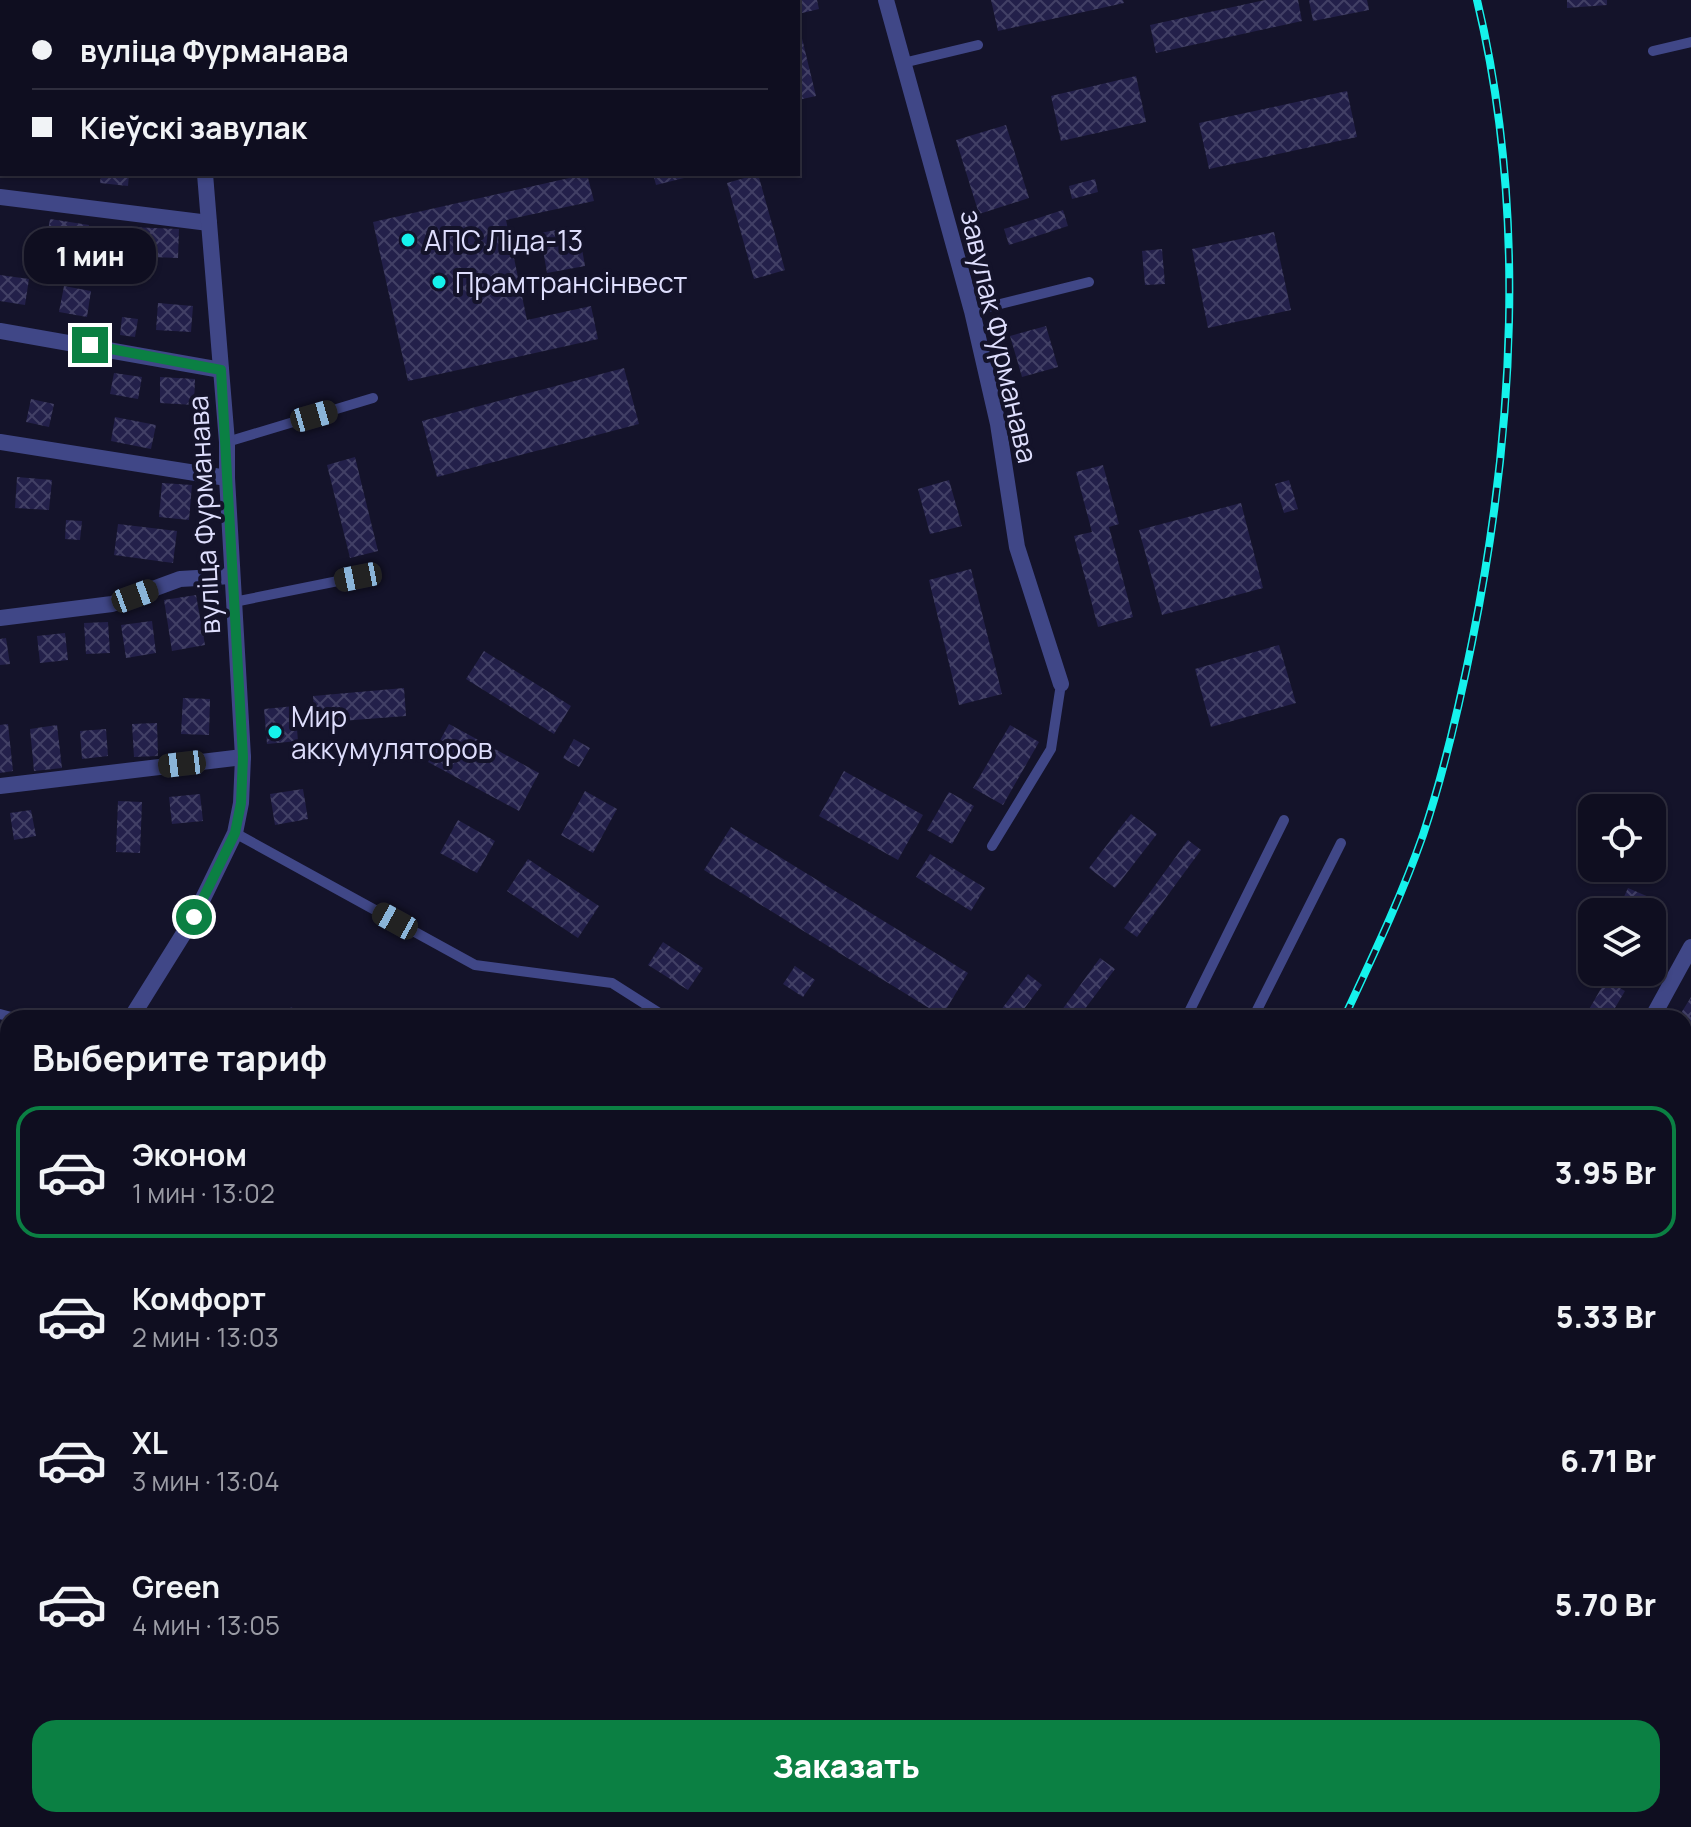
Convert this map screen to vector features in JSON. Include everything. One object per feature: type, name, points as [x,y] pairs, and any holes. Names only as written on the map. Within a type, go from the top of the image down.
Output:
[{"type":"street","name":"завулак Фурманава","points":[[886,0],[972,311],[998,424],[1017,547],[1061,684]]},
{"type":"street","name":"вуліца Фурманава","points":[[136,1010],[194,917],[235,833],[241,803],[243,757],[227,442],[205,176]]},
{"type":"street","points":[[0,197],[209,223]]},
{"type":"street","points":[[0,331],[221,370]]},
{"type":"street","points":[[0,442],[227,478]]},
{"type":"street","points":[[0,618],[112,604],[180,579],[232,576]]},
{"type":"street","points":[[0,786],[243,757]]},
{"type":"street","points":[[1656,1010],[1691,947]]},
{"type":"lane","points":[[1653,51],[1691,42]]},
{"type":"lane","points":[[903,63],[978,45]]},
{"type":"lane","points":[[972,311],[1089,282]]},
{"type":"lane","points":[[227,442],[373,398]]},
{"type":"lane","points":[[234,602],[358,577]]},
{"type":"lane","points":[[992,846],[1051,749],[1061,684]]},
{"type":"lane","points":[[1191,1010],[1284,820]]},
{"type":"lane","points":[[235,833],[475,965],[612,983],[654,1010]]},
{"type":"lane","points":[[1257,1010],[1341,843]]},
{"type":"building","points":[[800,0],[817,0],[819,9],[800,14]]},
{"type":"building","points":[[991,0],[1123,0],[1124,3],[998,31]]},
{"type":"building","points":[[1265,0],[1298,0],[1302,21],[1156,53],[1150,25]]},
{"type":"building","points":[[1309,0],[1367,0],[1369,10],[1313,21]]},
{"type":"building","points":[[1567,0],[1607,0],[1607,5],[1567,8]]},
{"type":"building","points":[[800,30],[816,96],[800,100]]},
{"type":"building","points":[[1136,76],[1146,122],[1061,141],[1051,96]]},
{"type":"building","points":[[1347,91],[1357,137],[1209,169],[1199,123]]},
{"type":"building","points":[[1006,125],[1029,198],[979,214],[956,140]]},
{"type":"building","points":[[101,176],[129,176],[128,186],[100,183]]},
{"type":"building","points":[[588,176],[594,201],[506,220],[527,320],[591,306],[598,339],[408,381],[373,222]]},
{"type":"building","points":[[654,176],[692,176],[656,185]]},
{"type":"building","points":[[759,176],[785,270],[754,279],[727,183]]},
{"type":"building","points":[[1095,179],[1098,192],[1072,199],[1069,186]]},
{"type":"building","points":[[1063,210],[1068,226],[1009,245],[1004,229]]},
{"type":"building","points":[[50,219],[89,225],[86,249],[46,243]]},
{"type":"building","points":[[578,226],[585,266],[547,273],[540,233]]},
{"type":"building","points":[[128,227],[179,229],[178,258],[127,256]]},
{"type":"building","points":[[1274,232],[1291,310],[1208,328],[1192,249]]},
{"type":"building","points":[[1162,249],[1165,284],[1145,285],[1142,251]]},
{"type":"building","points":[[0,275],[29,279],[25,305],[0,301]]},
{"type":"building","points":[[64,286],[91,291],[87,317],[59,312]]},
{"type":"building","points":[[158,303],[193,306],[191,332],[156,330]]},
{"type":"building","points":[[122,317],[138,319],[135,337],[120,335]]},
{"type":"building","points":[[1046,326],[1058,367],[1022,377],[1010,336]]},
{"type":"building","points":[[624,368],[639,424],[437,477],[422,421]]},
{"type":"building","points":[[114,373],[142,377],[138,399],[110,394]]},
{"type":"building","points":[[160,377],[195,379],[194,405],[160,403]]},
{"type":"building","points":[[31,399],[54,404],[49,427],[26,422]]},
{"type":"building","points":[[115,417],[156,425],[151,449],[111,441]]},
{"type":"building","points":[[355,457],[378,551],[350,558],[327,465]]},
{"type":"building","points":[[1103,465],[1119,524],[1109,527],[1133,617],[1098,627],[1074,536],[1092,532],[1076,472]]},
{"type":"building","points":[[17,477],[52,480],[49,510],[15,508]]},
{"type":"building","points":[[949,480],[962,526],[930,534],[918,489]]},
{"type":"building","points":[[1289,480],[1298,509],[1284,513],[1275,484]]},
{"type":"building","points":[[162,483],[192,485],[189,520],[159,517]]},
{"type":"building","points":[[1241,503],[1263,588],[1162,615],[1139,530]]},
{"type":"building","points":[[66,520],[82,521],[80,540],[65,539]]},
{"type":"building","points":[[118,524],[177,531],[173,563],[114,555]]},
{"type":"building","points":[[971,569],[1002,694],[959,705],[929,580]]},
{"type":"building","points":[[196,595],[205,645],[172,651],[164,600]]},
{"type":"building","points":[[152,621],[156,653],[126,658],[121,625]]},
{"type":"building","points":[[108,622],[110,653],[86,654],[84,623]]},
{"type":"building","points":[[65,633],[68,660],[40,663],[37,636]]},
{"type":"building","points":[[6,638],[10,664],[0,665],[0,639]]},
{"type":"building","points":[[1279,645],[1296,703],[1211,727],[1195,669]]},
{"type":"building","points":[[484,651],[571,706],[554,734],[466,679]]},
{"type":"building","points":[[404,688],[406,716],[315,723],[313,696]]},
{"type":"building","points":[[183,698],[210,699],[209,735],[181,734]]},
{"type":"building","points":[[295,706],[298,741],[267,744],[264,709]]},
{"type":"building","points":[[157,723],[158,756],[134,757],[132,724]]},
{"type":"building","points":[[8,724],[13,771],[0,773],[0,725]]},
{"type":"building","points":[[449,724],[539,773],[519,811],[428,762]]},
{"type":"building","points":[[57,725],[62,768],[34,771],[30,729]]},
{"type":"building","points":[[1010,725],[1039,742],[1003,805],[973,788]]},
{"type":"building","points":[[106,729],[108,756],[82,759],[80,731]]},
{"type":"building","points":[[574,739],[590,748],[579,767],[563,758]]},
{"type":"building","points":[[844,771],[923,815],[898,860],[819,816]]},
{"type":"building","points":[[303,789],[308,819],[275,825],[270,794]]},
{"type":"building","points":[[585,791],[617,809],[593,853],[561,835]]},
{"type":"building","points":[[949,792],[974,806],[952,844],[927,830]]},
{"type":"building","points":[[200,794],[203,821],[172,824],[169,797]]},
{"type":"building","points":[[118,801],[142,802],[140,853],[116,852]]},
{"type":"building","points":[[31,810],[36,836],[14,840],[10,813]]},
{"type":"building","points":[[1131,814],[1157,834],[1115,888],[1089,868]]},
{"type":"building","points":[[458,820],[495,841],[477,873],[440,853]]},
{"type":"building","points":[[731,827],[968,973],[946,1010],[932,1010],[704,870]]},
{"type":"building","points":[[1188,840],[1201,850],[1137,937],[1124,928]]},
{"type":"building","points":[[930,854],[985,888],[971,911],[916,877]]},
{"type":"building","points":[[528,859],[599,906],[578,938],[507,891]]},
{"type":"building","points":[[1628,888],[1651,898],[1623,898]]},
{"type":"building","points":[[663,942],[703,968],[688,990],[648,965]]},
{"type":"building","points":[[1100,958],[1115,969],[1084,1010],[1062,1010]]},
{"type":"building","points":[[795,966],[815,980],[803,997],[783,984]]},
{"type":"building","points":[[1028,974],[1042,985],[1023,1010],[1001,1010]]},
{"type":"building","points":[[1603,986],[1616,986],[1625,991],[1614,1010],[1589,1010]]},
{"type":"building","points":[[1691,997],[1691,1010],[1683,1010]]},
{"type":"railway","points":[[1348,1010],[1405,882],[1438,787],[1472,642],[1498,483],[1509,321],[1508,240],[1503,159],[1493,79],[1477,0]]},
{"type":"place","name":"АПС Ліда-13","points":[[408,240]]},
{"type":"place","name":"Прамтрансінвест","points":[[439,282]]},
{"type":"place","name":"Мир аккумуляторов","points":[[275,732]]},
{"type":"route","points":[[90,345],[221,370],[243,757],[241,803],[235,833],[194,917]]}]
